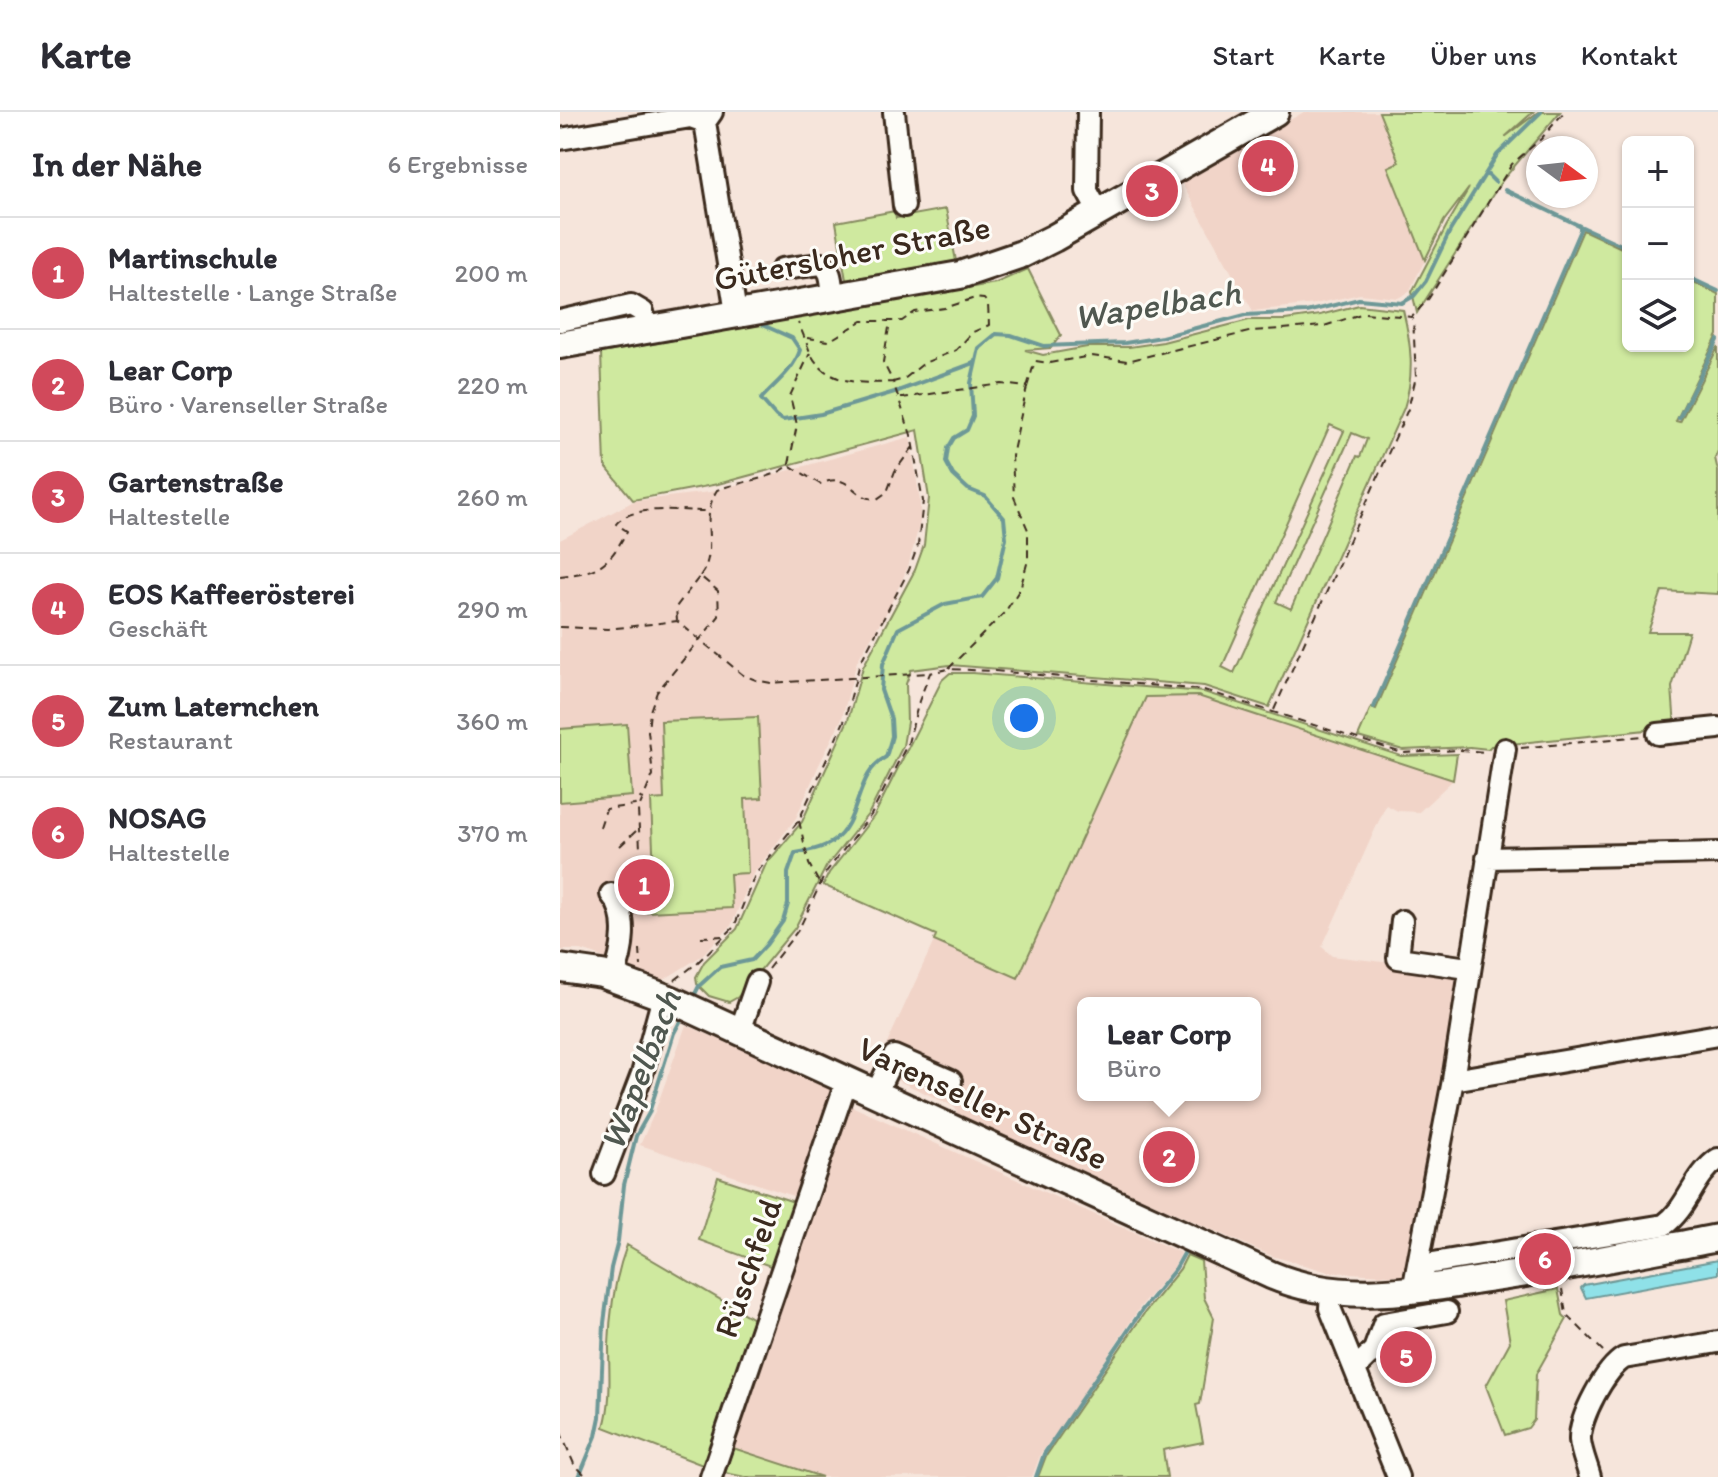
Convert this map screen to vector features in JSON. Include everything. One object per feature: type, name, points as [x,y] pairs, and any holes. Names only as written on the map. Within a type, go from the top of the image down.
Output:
[{"type":"main road","name":"Gütersloher Straße","points":[[560,345],[960,275],[1022,254],[1275,112]]},
{"type":"main road","name":"Varenseller Straße","points":[[560,968],[581,969],[668,998],[1279,1279],[1331,1293],[1381,1294],[1413,1290],[1572,1267],[1718,1238]]},
{"type":"street","points":[[894,112],[904,206]]},
{"type":"street","points":[[1088,112],[1087,191],[1099,213]]},
{"type":"street","points":[[560,139],[711,114],[736,313]]},
{"type":"street","points":[[782,269],[825,265],[829,271],[833,297]]},
{"type":"street","points":[[560,321],[631,305],[643,312],[647,329]]},
{"type":"street","points":[[1658,734],[1718,728]]},
{"type":"street","points":[[1413,1290],[1453,1080],[1468,968],[1505,749]]},
{"type":"street","points":[[1487,858],[1718,853]]},
{"type":"street","points":[[611,894],[619,904],[622,940],[621,960],[613,978]]},
{"type":"street","points":[[1402,921],[1398,958],[1468,968]]},
{"type":"street","points":[[740,1031],[757,982]]},
{"type":"street","points":[[604,1174],[668,998]]},
{"type":"street","points":[[1453,1080],[1718,1035]]},
{"type":"street","points":[[876,1093],[894,1056],[951,1081]]},
{"type":"street","name":"Rüschfeld","points":[[711,1477],[847,1080]]},
{"type":"street","points":[[1413,1290],[1427,1264],[1664,1225],[1677,1216],[1704,1169],[1718,1159]]},
{"type":"street","points":[[1331,1293],[1330,1308],[1398,1477]]},
{"type":"street","points":[[1355,1369],[1374,1350],[1384,1323],[1447,1312]]},
{"type":"street","points":[[1590,1477],[1581,1429],[1604,1379],[1615,1363],[1624,1358],[1718,1342]]},
{"type":"path","points":[[1273,711],[1411,400],[1416,377],[1412,317],[1429,298],[1512,164],[1541,139],[1564,112]]},
{"type":"path","points":[[975,298],[984,299],[988,304],[989,325],[973,332],[956,350],[924,363],[904,379],[893,382],[852,383],[827,372],[810,352],[806,338],[829,341],[862,321],[902,321],[915,312],[945,308],[975,298]]},
{"type":"path","points":[[948,669],[1005,612],[1020,589],[1024,575],[1028,560],[1028,530],[1014,497],[1012,456],[1035,361],[1049,363],[1092,356],[1127,361],[1253,331],[1324,326],[1364,313],[1412,317]]},
{"type":"path","points":[[668,998],[665,987],[727,936],[743,912],[755,875],[799,820],[845,719],[856,676],[901,589],[918,545],[923,501],[914,447],[900,398],[883,362],[890,322]]},
{"type":"path","points":[[810,352],[790,396],[797,425],[789,465],[783,472],[717,490],[708,511],[709,564],[676,607],[677,621],[743,675],[771,683],[856,676],[897,677],[948,669],[1204,690],[1402,753],[1489,752],[1658,734]]},
{"type":"path","points":[[900,398],[1002,384],[1027,387]]},
{"type":"path","points":[[789,465],[820,484],[842,480],[862,496],[877,499],[887,492],[895,471],[914,447]]},
{"type":"path","points":[[560,576],[586,573],[604,565],[627,531],[616,524],[622,516],[636,511],[708,511]]},
{"type":"path","points":[[637,911],[636,888],[641,868],[638,810],[653,775],[648,731],[654,701],[657,692],[719,616],[718,591],[700,576]]},
{"type":"path","points":[[560,627],[608,629],[677,621]]},
{"type":"path","points":[[757,982],[799,929],[819,884],[840,852],[871,815],[908,743],[930,673]]},
{"type":"path","points":[[600,827],[606,809],[635,805],[644,793]]},
{"type":"path","points":[[799,820],[809,864],[819,884]]},
{"type":"path","points":[[620,846],[638,829]]},
{"type":"path","points":[[701,937],[727,936]]},
{"type":"path","points":[[639,941],[641,968]]},
{"type":"path","points":[[1572,1267],[1574,1279],[1561,1282],[1566,1314],[1615,1363]]},
{"type":"path","points":[[560,1431],[574,1464],[587,1477]]},
{"type":"shaded area","points":[[1304,112],[1379,112],[1399,162],[1388,168],[1425,260],[1409,292],[1398,298],[1360,294],[1315,304],[1253,311],[1181,182]]},
{"type":"shaded area","points":[[910,437],[920,501],[920,522],[908,567],[888,610],[857,661],[842,718],[796,818],[753,874],[731,926],[700,957],[660,982],[594,954],[581,950],[560,950],[560,540],[634,501],[710,492]]},
{"type":"shaded area","points":[[1198,695],[1453,780],[1419,812],[1398,811],[1386,805],[1322,947],[1332,956],[1442,969],[1461,978],[1407,1276],[1329,1272],[1272,1256],[955,1115],[957,1111],[953,1106],[875,1070],[934,941],[1018,978],[1146,696]]},
{"type":"shaded area","points":[[686,1025],[831,1088],[796,1197],[640,1145]]},
{"type":"shaded area","points":[[849,1105],[1181,1253],[1174,1267],[1140,1307],[1041,1453],[1032,1477],[822,1477],[733,1448]]},
{"type":"green space","points":[[1379,112],[1533,112],[1505,137],[1538,112],[1560,112],[1540,136],[1526,136],[1526,152],[1501,182],[1417,313],[1412,292],[1469,188],[1444,221],[1425,260],[1388,167],[1399,162]]},
{"type":"green space","points":[[946,209],[956,261],[846,280],[836,222],[895,211],[896,218]]},
{"type":"green space","points":[[1583,230],[1622,248],[1622,352],[1694,352],[1694,282],[1718,294],[1718,335],[1676,421],[1680,422],[1718,347],[1718,451],[1715,458],[1718,471],[1718,594],[1662,591],[1648,632],[1689,632],[1672,687],[1675,727],[1491,746],[1488,749],[1403,750],[1358,737],[1371,707],[1376,709]]},
{"type":"green space","points":[[1028,269],[1061,335],[1051,348],[1025,350],[1043,355],[1087,347],[1129,347],[1163,342],[1249,320],[1285,320],[1359,305],[1403,310],[1411,359],[1410,383],[1404,408],[1269,707],[1204,686],[950,665],[911,670],[906,684],[907,722],[903,746],[869,813],[826,867],[795,928],[738,997],[729,1002],[709,996],[697,984],[696,977],[704,962],[737,929],[766,864],[802,822],[848,720],[863,667],[915,570],[924,545],[929,498],[918,430],[718,484],[633,500],[605,466],[601,353],[996,283]],"holes":[[[1330,425],[1344,431],[1234,673],[1222,667]],[[1352,433],[1367,439],[1291,609],[1276,602]]]},
{"type":"green space","points":[[950,673],[1204,692],[1401,756],[1457,754],[1453,780],[1198,696],[1146,697],[1018,978],[934,941],[936,935],[823,885],[874,816],[942,680]]},
{"type":"green space","points":[[758,717],[762,798],[745,799],[748,873],[730,874],[732,908],[647,912],[645,875],[654,874],[651,800],[664,799],[661,721]]},
{"type":"green space","points":[[627,724],[632,796],[560,802],[560,729]]},
{"type":"green space","points":[[718,1177],[794,1202],[773,1267],[699,1240]]},
{"type":"green space","points":[[627,1245],[755,1320],[705,1466],[604,1427],[609,1397],[612,1307]]},
{"type":"green space","points":[[1187,1255],[1201,1261],[1204,1298],[1214,1318],[1200,1404],[1196,1405],[1203,1442],[1163,1450],[1167,1477],[1038,1477],[1046,1456]]},
{"type":"green space","points":[[1558,1289],[1563,1315],[1567,1319],[1536,1374],[1534,1420],[1528,1428],[1505,1435],[1486,1386],[1510,1342],[1503,1301]]},
{"type":"green space","points":[[733,1448],[822,1477],[745,1477],[725,1473]]},
{"type":"water","points":[[1718,1260],[1718,1274],[1586,1298],[1581,1288],[1584,1285]]},
{"type":"waterway","name":"Wapelbach","points":[[693,998],[699,986],[720,967],[752,960],[766,945],[783,921],[788,904],[788,873],[795,853],[823,846],[842,833],[868,775],[886,757],[892,736],[891,719],[881,690],[883,664],[898,629],[945,604],[982,597],[997,578],[1006,538],[1004,518],[985,496],[968,489],[953,475],[946,462],[948,448],[954,438],[967,430],[973,416],[971,383],[979,348],[996,334],[1011,335],[1044,346],[1125,343],[1162,337],[1245,315],[1306,312],[1359,299],[1402,303],[1414,296],[1426,281],[1450,231],[1497,155],[1541,112]]},
{"type":"waterway","points":[[1486,173],[1495,182]]},
{"type":"waterway","points":[[1374,707],[1580,230],[1580,226],[1505,190]]},
{"type":"waterway","points":[[1580,226],[1622,245]]},
{"type":"waterway","points":[[1694,280],[1718,291]]},
{"type":"waterway","points":[[763,325],[792,338],[800,350],[788,370],[761,399],[783,420],[821,414],[898,391],[974,363]]},
{"type":"waterway","points":[[1679,418],[1718,340]]},
{"type":"waterway","name":"Wapelbach","points":[[579,1477],[596,1436],[600,1417],[604,1323],[624,1185],[636,1136],[649,1113],[674,1033],[683,1016]]},
{"type":"waterway","points":[[1036,1477],[1044,1454],[1186,1250]]},
{"type":"place","name":"EOS Kaffeerösterei","points":[[1268,166]]},
{"type":"place","name":"Gartenstraße","points":[[1152,191]]},
{"type":"place","name":"Martinschule","points":[[644,885]]},
{"type":"place","name":"Lear Corp","points":[[1169,1157]]},
{"type":"place","name":"NOSAG","points":[[1545,1259]]},
{"type":"place","name":"Zum Laternchen","points":[[1406,1357]]}]
